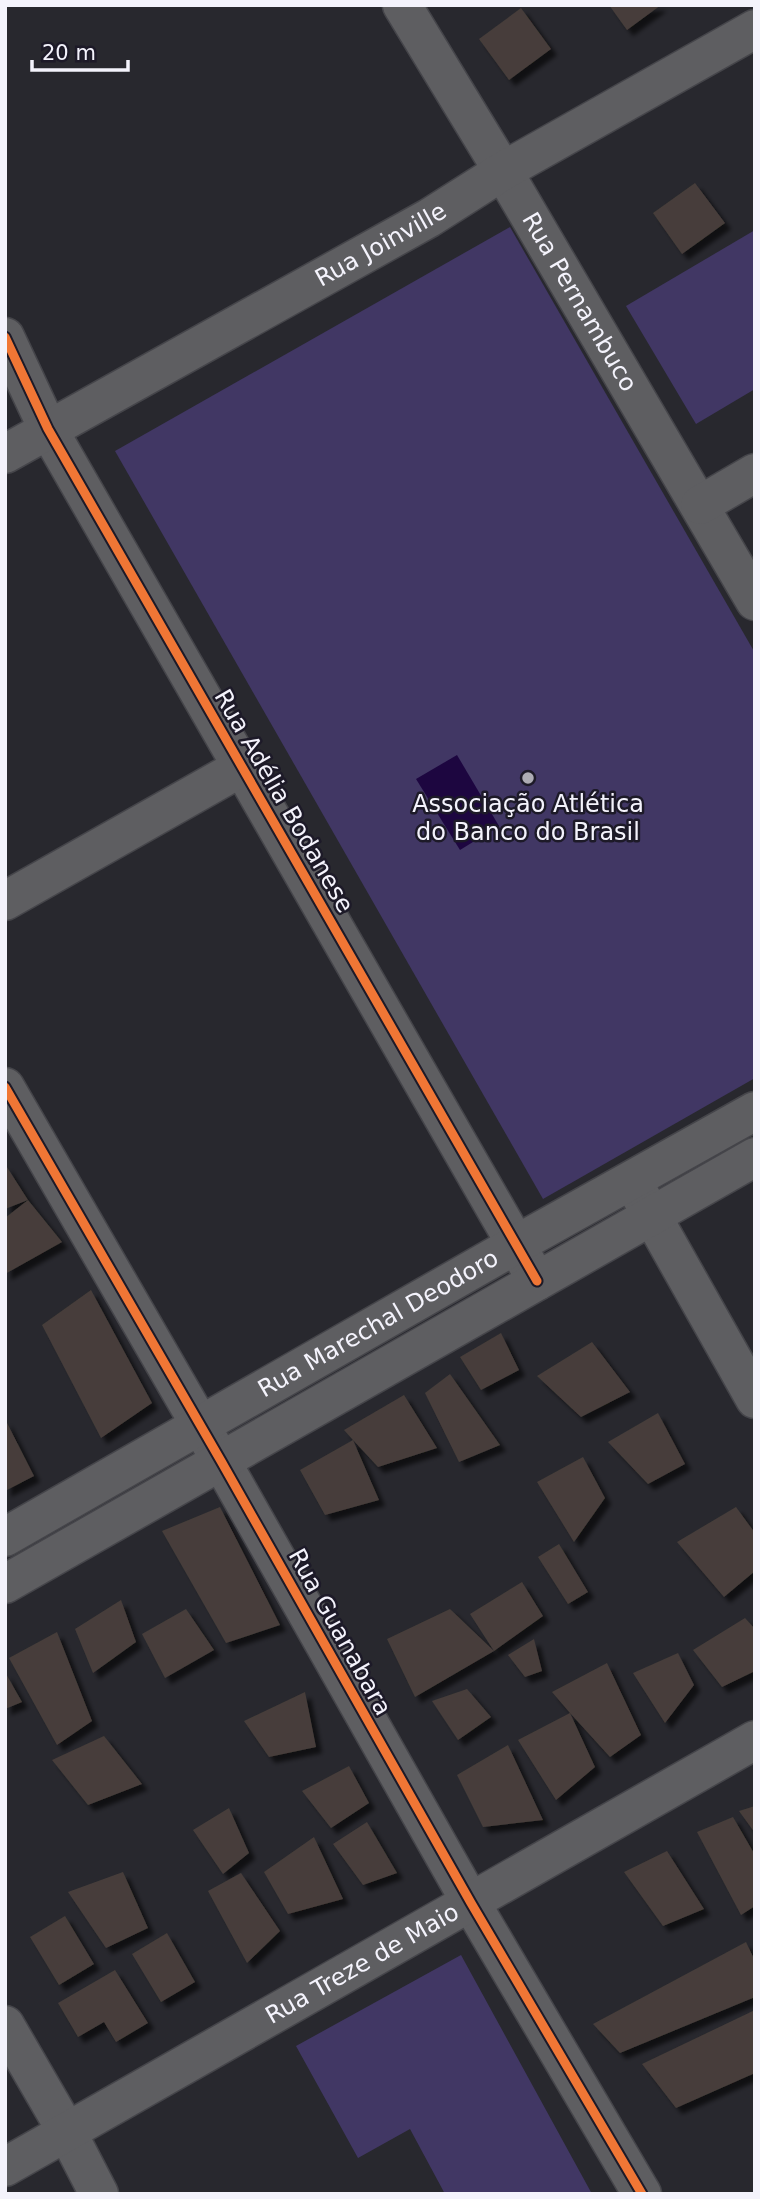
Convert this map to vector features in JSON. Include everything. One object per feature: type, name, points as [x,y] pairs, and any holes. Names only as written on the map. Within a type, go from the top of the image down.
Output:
[{"type":"street","name":"Rua Pernambuco","points":[[402,5],[503,171],[755,601]]},
{"type":"street","name":"Rua Joinville","points":[[5,454],[429,218],[503,171],[755,29]]},
{"type":"street","name":"Rua Adélia Bodanese","points":[[5,337],[48,429],[537,1281]]},
{"type":"street","points":[[700,505],[755,473]]},
{"type":"street","points":[[5,901],[242,766]]},
{"type":"street","name":"Rua Guanabara","points":[[5,1087],[200,1424],[471,1903],[642,2194]]},
{"type":"street","name":"Rua Marechal Deodoro","points":[[5,1538],[200,1424],[755,1111]]},
{"type":"street","name":"Rua Marechal Deodoro","points":[[5,1584],[755,1157]]},
{"type":"street","points":[[632,1181],[755,1399]]},
{"type":"street","points":[[354,1337],[374,1374]]},
{"type":"street","points":[[64,1503],[86,1538]]},
{"type":"street","name":"Rua Treze de Maio","points":[[5,2167],[755,1740]]},
{"type":"street","points":[[5,2025],[67,2132],[99,2194]]},
{"type":"shaded area","name":"Associação Atlética do Banco do Brasil","points":[[510,227],[755,653],[755,1078],[543,1199],[115,451]]},
{"type":"shaded area","points":[[755,230],[755,389],[696,424],[626,306]]},
{"type":"shaded area","points":[[457,755],[499,826],[460,850],[416,779]]},
{"type":"shaded area","points":[[461,1955],[592,2194],[445,2194],[410,2129],[358,2158],[296,2046]]},
{"type":"building","points":[[609,5],[661,5],[627,30]]},
{"type":"building","points":[[521,8],[551,49],[509,80],[479,39]]},
{"type":"building","points":[[695,183],[725,223],[682,254],[653,213]]},
{"type":"building","points":[[5,1164],[28,1200],[5,1209]]},
{"type":"building","points":[[28,1200],[62,1242],[5,1274],[5,1218]]},
{"type":"building","points":[[91,1290],[152,1403],[101,1438],[42,1325]]},
{"type":"building","points":[[501,1333],[519,1370],[481,1390],[460,1357]]},
{"type":"building","points":[[592,1342],[630,1392],[581,1417],[537,1376]]},
{"type":"building","points":[[450,1374],[500,1445],[459,1462],[425,1393]]},
{"type":"building","points":[[404,1395],[437,1448],[378,1467],[344,1430]]},
{"type":"building","points":[[658,1413],[685,1464],[648,1484],[608,1442]]},
{"type":"building","points":[[5,1419],[34,1476],[5,1491]]},
{"type":"building","points":[[353,1440],[379,1500],[325,1515],[300,1470]]},
{"type":"building","points":[[583,1457],[605,1498],[574,1542],[537,1482]]},
{"type":"building","points":[[220,1507],[280,1625],[226,1643],[162,1531]]},
{"type":"building","points":[[736,1507],[755,1533],[755,1571],[724,1597],[677,1542]]},
{"type":"building","points":[[559,1544],[588,1592],[568,1604],[538,1557]]},
{"type":"building","points":[[522,1582],[543,1616],[494,1651],[470,1614]]},
{"type":"building","points":[[121,1600],[136,1642],[93,1673],[75,1629]]},
{"type":"building","points":[[186,1609],[214,1650],[165,1678],[142,1634]]},
{"type":"building","points":[[450,1609],[494,1651],[415,1697],[387,1639]]},
{"type":"building","points":[[745,1618],[755,1629],[755,1671],[722,1687],[693,1650]]},
{"type":"building","points":[[57,1632],[92,1721],[57,1745],[9,1658]]},
{"type":"building","points":[[534,1639],[542,1671],[525,1677],[508,1655]]},
{"type":"building","points":[[678,1653],[694,1685],[665,1723],[633,1673]]},
{"type":"building","points":[[607,1663],[641,1735],[610,1757],[552,1692]]},
{"type":"building","points":[[5,1672],[22,1702],[5,1709]]},
{"type":"building","points":[[467,1689],[491,1717],[458,1740],[432,1701]]},
{"type":"building","points":[[305,1692],[316,1747],[269,1757],[244,1721]]},
{"type":"building","points":[[570,1713],[595,1767],[556,1800],[518,1740]]},
{"type":"building","points":[[104,1736],[142,1784],[88,1805],[52,1760]]},
{"type":"building","points":[[508,1745],[543,1820],[483,1827],[457,1775]]},
{"type":"building","points":[[349,1766],[369,1803],[331,1828],[302,1791]]},
{"type":"building","points":[[755,1806],[755,1833],[739,1811]]},
{"type":"building","points":[[229,1808],[249,1853],[223,1874],[193,1830]]},
{"type":"building","points":[[733,1817],[755,1855],[755,1906],[741,1915],[697,1832]]},
{"type":"building","points":[[367,1822],[397,1873],[363,1885],[333,1844]]},
{"type":"building","points":[[314,1837],[343,1899],[288,1914],[264,1872]]},
{"type":"building","points":[[667,1851],[704,1909],[663,1926],[624,1872]]},
{"type":"building","points":[[123,1872],[148,1928],[106,1948],[68,1892]]},
{"type":"building","points":[[241,1873],[280,1931],[247,1963],[208,1891]]},
{"type":"building","points":[[65,1916],[94,1964],[59,1985],[30,1937]]},
{"type":"building","points":[[167,1933],[195,1982],[161,2002],[132,1954]]},
{"type":"building","points":[[746,1942],[755,1961],[755,1997],[620,2053],[593,2024]]},
{"type":"building","points":[[115,1970],[148,2023],[116,2042],[104,2022],[78,2037],[58,2003]]},
{"type":"building","points":[[755,2010],[755,2073],[676,2108],[642,2064]]},
{"type":"cycle path","points":[[5,337],[48,429],[537,1281]]},
{"type":"cycle path","points":[[5,1087],[471,1903],[642,2194]]},
{"type":"place","name":"Associação Atlética do Banco do Brasil","points":[[528,778]]}]
